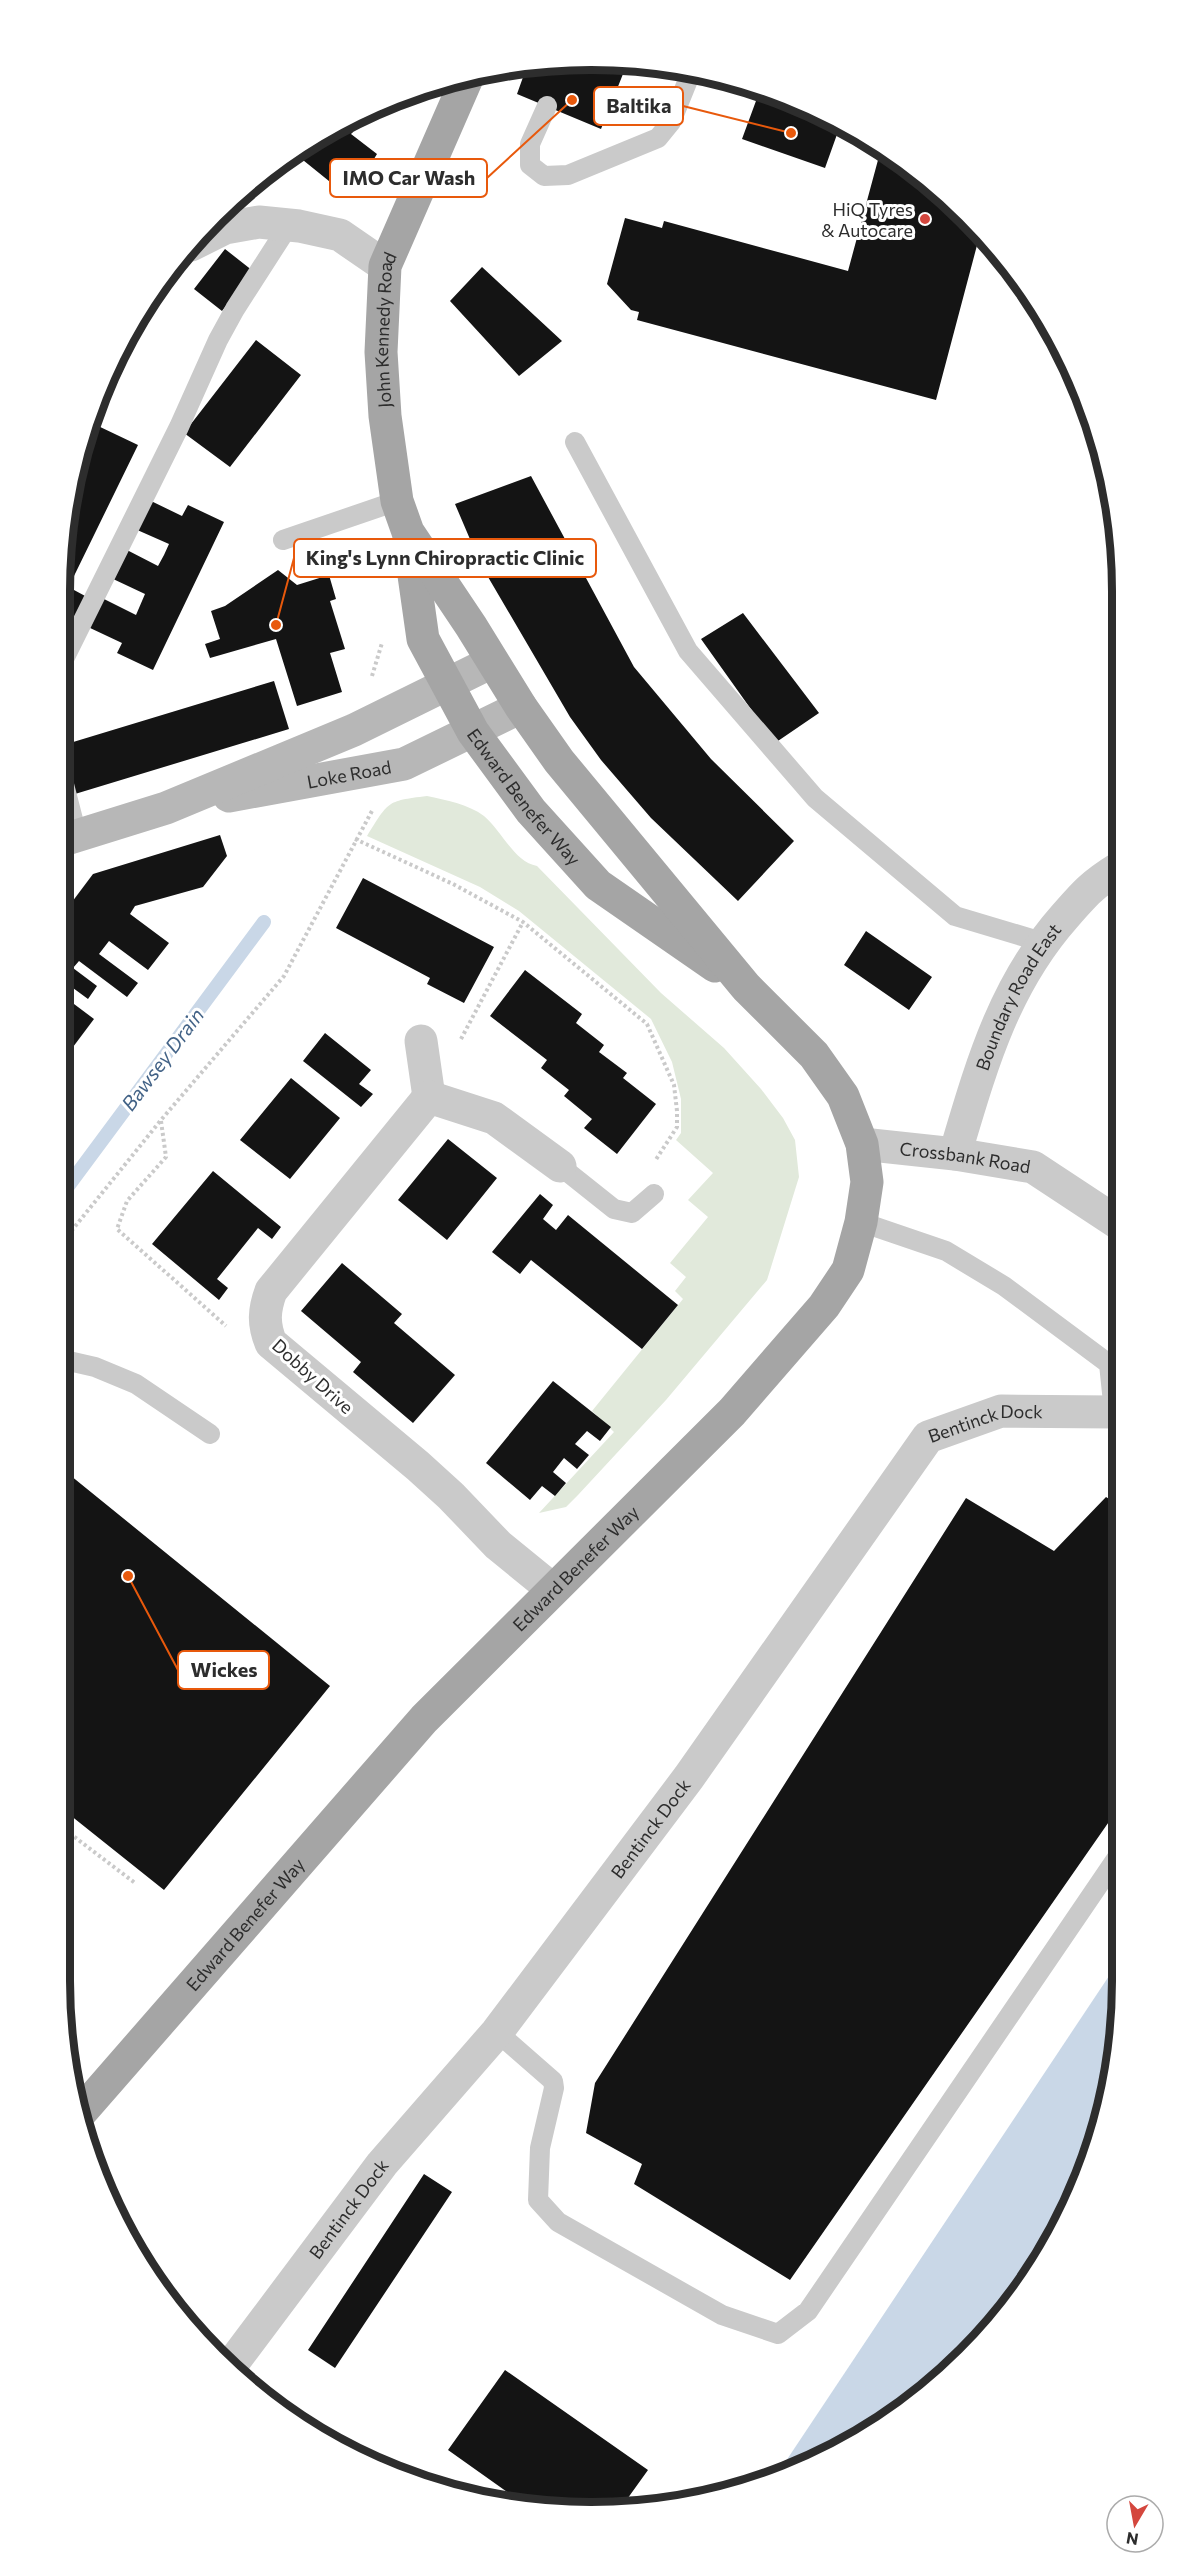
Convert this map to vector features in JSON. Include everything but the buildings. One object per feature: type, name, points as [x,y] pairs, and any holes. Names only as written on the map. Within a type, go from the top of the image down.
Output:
[{"type":"main road","name":"John Kennedy Road","points":[[463,87],[385,266],[381,352],[385,416],[397,501],[408,532],[521,707]]},
{"type":"main road","name":"Edward Benefer Way","points":[[408,532],[423,639],[472,732],[531,811],[598,885],[746,987]]},
{"type":"main road","name":"Edward Benefer Way","points":[[86,2106],[424,1719],[732,1412],[825,1306],[848,1270],[861,1222],[867,1182],[862,1144],[843,1096],[814,1055],[746,987],[559,760],[521,707]]},
{"type":"street","points":[[213,234],[225,228],[259,222],[294,226],[340,235],[385,266]]},
{"type":"street","name":"Loke Road","points":[[70,838],[166,808],[354,730],[492,662]]},
{"type":"street","name":"Loke Road","points":[[166,808],[404,764],[521,707]]},
{"type":"street","name":"Boundary Road East","points":[[955,1154],[982,1061],[1020,976],[1042,942],[1094,883],[1112,872]]},
{"type":"street","points":[[421,1041],[429,1097],[494,1118],[560,1166]]},
{"type":"street","name":"Dobby Drive","points":[[429,1097],[271,1291],[264,1309],[265,1323],[271,1343],[418,1466],[451,1496],[498,1545],[552,1589]]},
{"type":"street","name":"Crossbank Road","points":[[862,1144],[955,1154],[1033,1167],[1112,1219]]},
{"type":"street","name":"Bentinck Dock","points":[[235,2360],[382,2164],[497,2032],[689,1777],[928,1437],[1001,1411],[1112,1414]]},
{"type":"lane","points":[[547,106],[530,144],[530,165],[544,176],[568,175],[658,138],[671,122],[688,80]]},
{"type":"lane","points":[[70,647],[179,427],[234,309],[294,226]]},
{"type":"lane","points":[[575,442],[688,651],[815,798],[956,916],[1042,942]]},
{"type":"lane","points":[[283,540],[397,501]]},
{"type":"lane","points":[[560,1166],[614,1209],[632,1213],[654,1194]]},
{"type":"lane","points":[[861,1222],[946,1251],[1004,1286],[1109,1364],[1112,1383]]},
{"type":"lane","points":[[70,1361],[95,1367],[136,1384],[210,1434]]},
{"type":"lane","points":[[497,2032],[553,2081],[554,2088],[540,2148],[537,2200],[558,2222],[722,2315],[778,2334],[808,2311],[1112,1865]]},
{"type":"path","points":[[354,730],[348,712],[368,684],[379,659],[383,639]]},
{"type":"path","points":[[70,1233],[161,1120],[284,976],[355,839],[377,802]]},
{"type":"path","points":[[355,839],[453,884],[523,922],[647,1024],[674,1085],[677,1111],[677,1127],[654,1162],[654,1194]]},
{"type":"path","points":[[457,1046],[523,922]]},
{"type":"path","points":[[161,1120],[166,1157],[127,1201],[117,1229],[223,1324],[234,1329],[265,1323]]},
{"type":"path","points":[[70,1834],[135,1883]]},
{"type":"shaded area","points":[[427,796],[464,805],[491,822],[522,859],[537,866],[661,993],[724,1048],[761,1089],[783,1118],[795,1140],[799,1177],[767,1280],[666,1400],[578,1495],[566,1507],[539,1513],[614,1432],[592,1411],[683,1299],[675,1291],[686,1277],[670,1263],[708,1217],[688,1200],[713,1173],[676,1140],[681,1133],[681,1099],[672,1062],[651,1019],[519,911],[480,887],[367,836],[389,805]]},
{"type":"water","points":[[1112,1972],[1108,2049],[1095,2115],[1073,2180],[1059,2211],[1025,2270],[1005,2298],[960,2349],[909,2394],[852,2432],[783,2465]]},
{"type":"waterway","name":"Bawsey Drain","points":[[70,1184],[264,922]]},
{"type":"place","name":"IMO Car Wash","points":[[572,100]]},
{"type":"place","name":"Baltika","points":[[791,133]]},
{"type":"place","name":"HiQ Tyres & Autocare","points":[[925,219]]},
{"type":"place","name":"King's Lynn Chiropractic Clinic","points":[[276,625]]},
{"type":"place","name":"Wickes","points":[[128,1576]]}]
